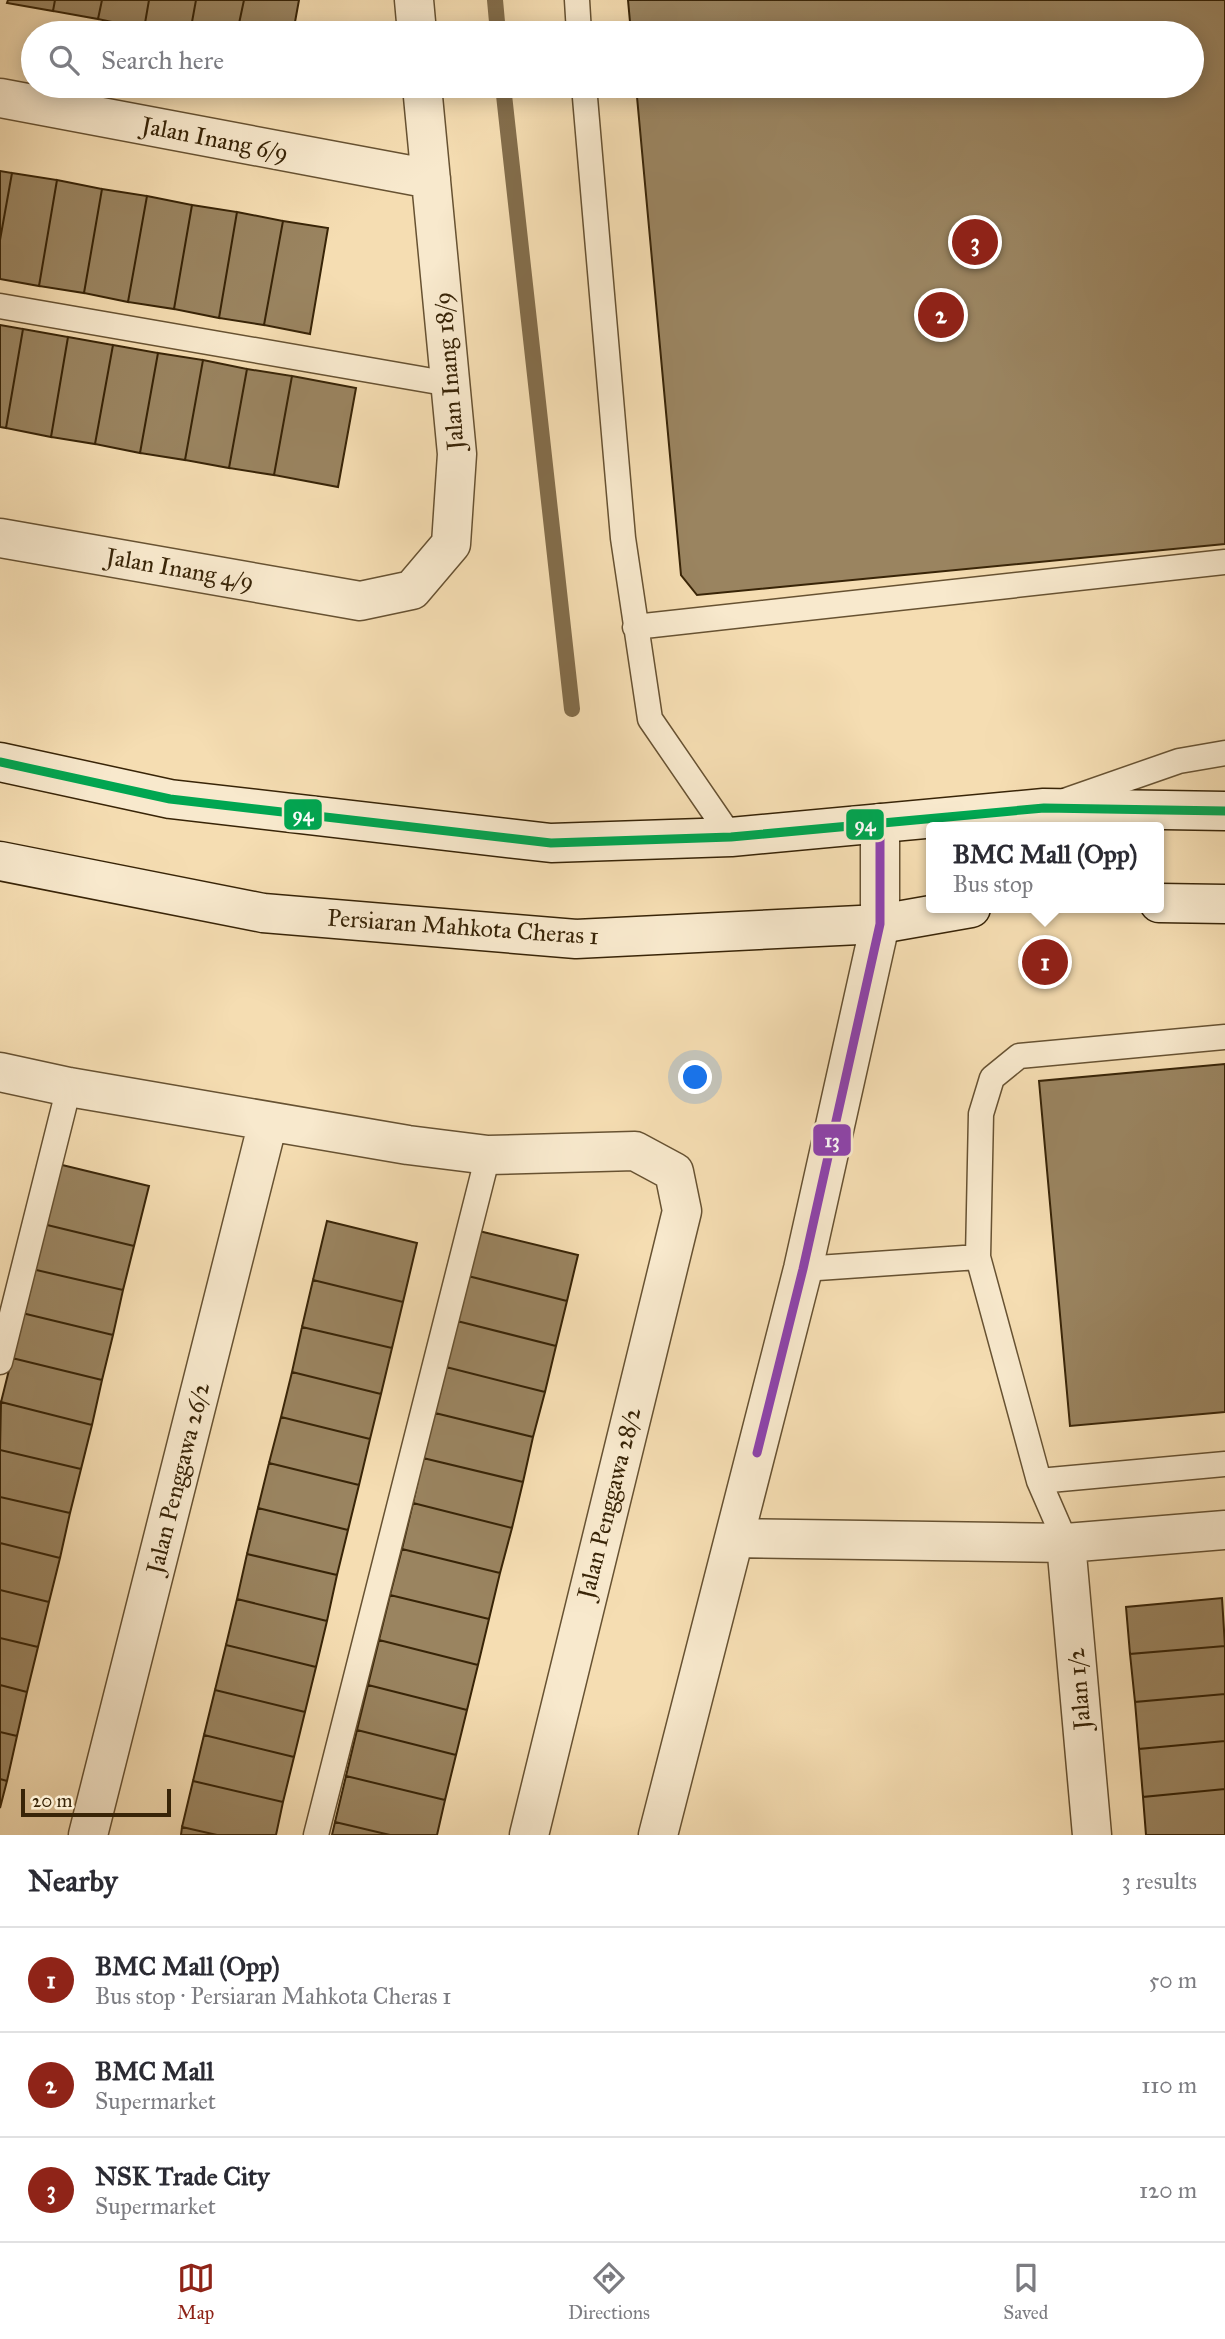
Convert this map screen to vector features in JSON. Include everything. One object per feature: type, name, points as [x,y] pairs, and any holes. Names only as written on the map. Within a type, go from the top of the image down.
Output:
[{"type":"street","points":[[414,0],[416,21]]},
{"type":"street","name":"Jalan Inang 18/9","points":[[360,601],[412,590],[452,544],[457,454],[423,98]]},
{"type":"street","name":"Jalan Inang 6/9","points":[[0,99],[431,179]]},
{"type":"street","name":"Jalan Inang 4/9","points":[[0,538],[360,601]]},
{"type":"street","points":[[0,762],[170,799],[551,843],[731,837],[1044,808],[1225,811]]},
{"type":"street","points":[[658,1835],[803,1269],[880,924],[880,823]]},
{"type":"street","name":"Persiaran Mahkota Cheras 1","points":[[0,861],[263,913],[576,939],[880,924],[943,913]]},
{"type":"street","points":[[1164,903],[1225,904]]},
{"type":"street","points":[[0,1073],[268,1122],[488,1155]]},
{"type":"street","name":"Jalan Penggawa 26/2","points":[[88,1835],[268,1122]]},
{"type":"street","name":"Jalan Penggawa 28/2","points":[[488,1155],[635,1151],[674,1172],[682,1212],[529,1835]]},
{"type":"street","points":[[735,1538],[1066,1543],[1225,1530]]},
{"type":"street","name":"Jalan 1/2","points":[[1066,1543],[1092,1835]]},
{"type":"lane","points":[[577,0],[578,21]]},
{"type":"lane","points":[[585,98],[623,538],[649,719],[731,837]]},
{"type":"lane","points":[[0,306],[450,384]]},
{"type":"lane","points":[[635,626],[1225,562]]},
{"type":"lane","points":[[1044,808],[1179,761],[1225,753]]},
{"type":"lane","points":[[1066,1543],[1039,1481],[978,1257],[981,1114],[992,1078],[1019,1056],[1225,1037]]},
{"type":"lane","points":[[0,1362],[69,1087]]},
{"type":"lane","points":[[316,1835],[488,1155]]},
{"type":"lane","points":[[803,1269],[978,1257]]},
{"type":"lane","points":[[1039,1481],[1225,1464]]},
{"type":"building","points":[[8,0],[55,0],[53,11],[7,3]]},
{"type":"building","points":[[55,0],[102,0],[98,19],[53,11]]},
{"type":"building","points":[[102,0],[149,0],[145,21],[98,19]]},
{"type":"building","points":[[149,0],[196,0],[192,21],[145,21]]},
{"type":"building","points":[[196,0],[244,0],[240,21],[192,21]]},
{"type":"building","points":[[244,0],[299,0],[295,21],[240,21]]},
{"type":"building","points":[[628,0],[1225,0],[1225,544],[697,595],[681,575],[637,98],[1204,98],[1204,21],[630,21]]},
{"type":"building","points":[[0,171],[12,173],[0,240]]},
{"type":"building","points":[[12,173],[57,180],[39,286],[0,279],[0,240]]},
{"type":"building","points":[[57,180],[102,189],[84,293],[39,286]]},
{"type":"building","points":[[102,189],[147,196],[128,302],[84,293]]},
{"type":"building","points":[[147,196],[192,205],[174,309],[128,302]]},
{"type":"building","points":[[192,205],[237,212],[219,318],[174,309]]},
{"type":"building","points":[[237,212],[283,221],[264,325],[219,318]]},
{"type":"building","points":[[283,221],[328,228],[310,334],[264,325]]},
{"type":"building","points":[[0,325],[23,329],[6,428],[0,427]]},
{"type":"building","points":[[23,329],[68,337],[51,437],[6,428]]},
{"type":"building","points":[[68,337],[113,345],[95,444],[51,437]]},
{"type":"building","points":[[113,345],[158,353],[140,453],[95,444]]},
{"type":"building","points":[[158,353],[203,360],[185,460],[140,453]]},
{"type":"building","points":[[203,360],[247,369],[229,468],[185,460]]},
{"type":"building","points":[[247,369],[292,376],[274,475],[229,468]]},
{"type":"building","points":[[292,376],[356,388],[338,487],[274,475]]},
{"type":"building","points":[[1225,1064],[1225,1412],[1070,1426],[1039,1081]]},
{"type":"building","points":[[58,1164],[149,1186],[134,1246],[43,1224]]},
{"type":"building","points":[[327,1221],[417,1243],[403,1302],[313,1280]]},
{"type":"building","points":[[43,1224],[134,1246],[123,1290],[32,1269]]},
{"type":"building","points":[[479,1231],[578,1255],[567,1301],[468,1276]]},
{"type":"building","points":[[32,1269],[123,1290],[113,1335],[22,1313]]},
{"type":"building","points":[[468,1276],[567,1301],[556,1346],[457,1321]]},
{"type":"building","points":[[313,1280],[403,1302],[392,1348],[302,1327]]},
{"type":"building","points":[[22,1313],[113,1335],[102,1380],[12,1358]]},
{"type":"building","points":[[457,1321],[556,1346],[545,1392],[446,1367]]},
{"type":"building","points":[[302,1327],[392,1348],[381,1394],[292,1372]]},
{"type":"building","points":[[12,1358],[102,1380],[92,1425],[1,1402]]},
{"type":"building","points":[[446,1367],[545,1392],[533,1437],[435,1413]]},
{"type":"building","points":[[292,1372],[381,1394],[370,1439],[281,1417]]},
{"type":"building","points":[[1,1402],[92,1425],[81,1469],[0,1450]]},
{"type":"building","points":[[435,1413],[533,1437],[523,1482],[423,1458]]},
{"type":"building","points":[[281,1417],[370,1439],[359,1485],[269,1463]]},
{"type":"building","points":[[0,1450],[81,1469],[70,1513],[0,1497]]},
{"type":"building","points":[[423,1458],[523,1482],[512,1528],[413,1503]]},
{"type":"building","points":[[269,1463],[359,1485],[348,1530],[258,1508]]},
{"type":"building","points":[[0,1497],[70,1513],[60,1558],[0,1543]]},
{"type":"building","points":[[413,1503],[512,1528],[500,1573],[402,1549]]},
{"type":"building","points":[[258,1508],[348,1530],[337,1575],[247,1554]]},
{"type":"building","points":[[0,1543],[60,1558],[49,1602],[0,1590]]},
{"type":"building","points":[[402,1549],[500,1573],[489,1619],[390,1595]]},
{"type":"building","points":[[247,1554],[337,1575],[327,1621],[237,1599]]},
{"type":"building","points":[[0,1590],[49,1602],[38,1647],[0,1638]]},
{"type":"building","points":[[390,1595],[489,1619],[478,1665],[379,1640]]},
{"type":"building","points":[[1222,1598],[1225,1646],[1130,1654],[1126,1607]]},
{"type":"building","points":[[237,1599],[327,1621],[316,1667],[226,1645]]},
{"type":"building","points":[[0,1638],[38,1647],[27,1692],[0,1685]]},
{"type":"building","points":[[379,1640],[478,1665],[467,1710],[368,1685]]},
{"type":"building","points":[[226,1645],[316,1667],[305,1712],[215,1690]]},
{"type":"building","points":[[1225,1646],[1225,1694],[1135,1702],[1130,1654]]},
{"type":"building","points":[[0,1685],[27,1692],[17,1736],[0,1732]]},
{"type":"building","points":[[368,1685],[467,1710],[456,1755],[357,1730]]},
{"type":"building","points":[[215,1690],[305,1712],[294,1757],[204,1735]]},
{"type":"building","points":[[1225,1694],[1225,1741],[1139,1749],[1135,1702]]},
{"type":"building","points":[[357,1730],[456,1755],[445,1800],[346,1776]]},
{"type":"building","points":[[0,1732],[17,1736],[7,1781],[0,1779]]},
{"type":"building","points":[[204,1735],[294,1757],[283,1802],[193,1781]]},
{"type":"building","points":[[1225,1741],[1225,1789],[1143,1797],[1139,1749]]},
{"type":"building","points":[[346,1776],[445,1800],[437,1835],[390,1835],[335,1822]]},
{"type":"building","points":[[0,1779],[7,1781],[0,1808]]},
{"type":"building","points":[[193,1781],[283,1802],[276,1835],[217,1835],[182,1827]]},
{"type":"building","points":[[1225,1789],[1225,1835],[1146,1835],[1143,1797]]},
{"type":"building","points":[[335,1822],[390,1835],[332,1835]]},
{"type":"building","points":[[182,1827],[217,1835],[181,1835]]},
{"type":"waterway","points":[[495,0],[497,21]]},
{"type":"waterway","points":[[504,98],[572,709]]},
{"type":"transit line","name":"94","points":[[0,762],[170,799],[551,843],[731,837],[1044,808],[1225,811]]},
{"type":"transit line","name":"13","points":[[757,1453],[803,1269],[880,924],[880,823]]},
{"type":"place","name":"NSK Trade City","points":[[975,242]]},
{"type":"place","name":"BMC Mall","points":[[941,315]]},
{"type":"place","name":"BMC Mall (Opp)","points":[[1045,962]]}]
